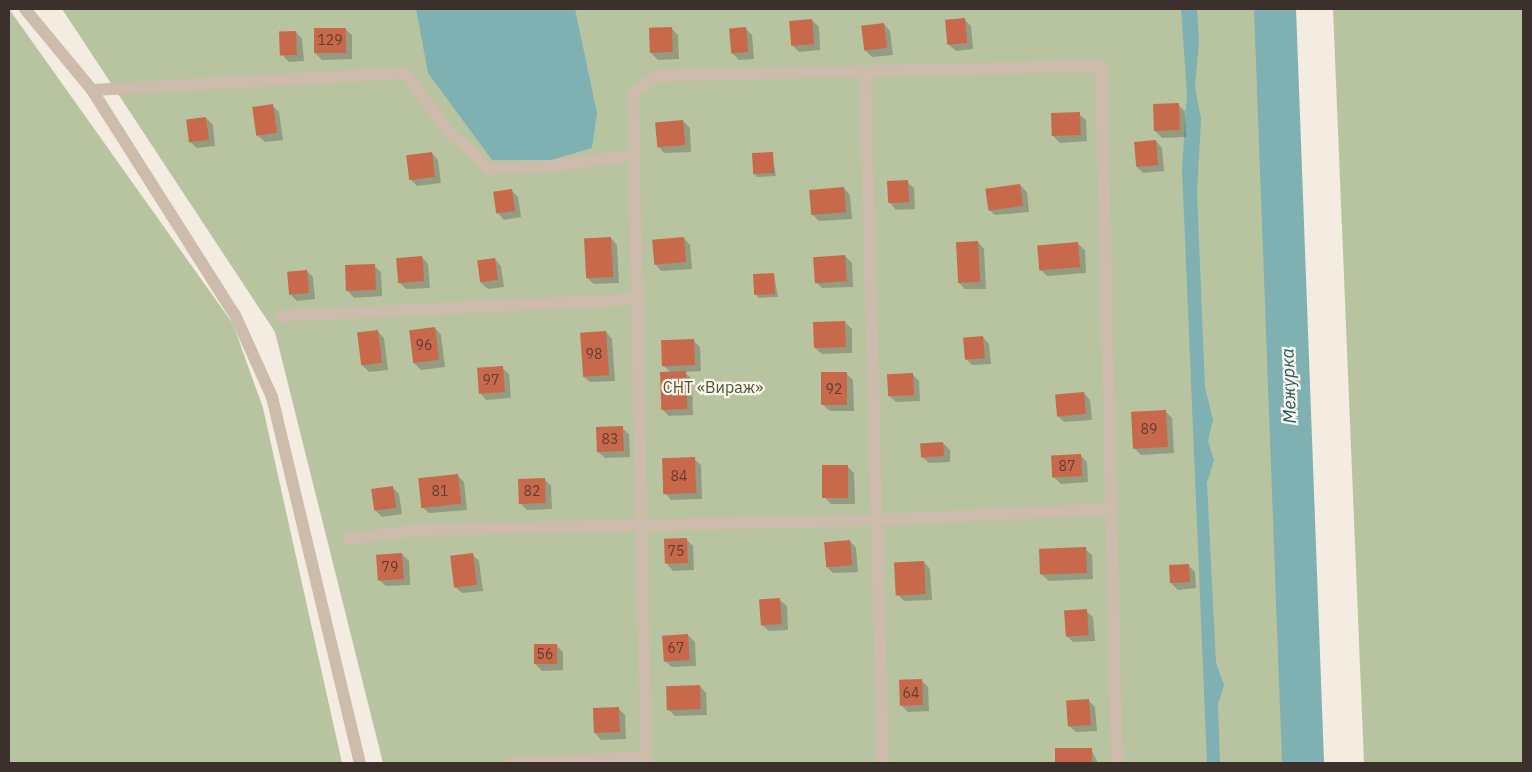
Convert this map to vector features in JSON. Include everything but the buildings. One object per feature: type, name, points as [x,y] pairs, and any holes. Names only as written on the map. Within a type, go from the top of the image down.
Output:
[{"type":"street","points":[[25,9],[92,90],[234,315],[272,397],[360,763]]},
{"type":"street","points":[[512,763],[646,760],[638,299],[632,155],[633,93],[656,76],[1101,66],[1118,763]]},
{"type":"street","points":[[865,70],[883,763]]},
{"type":"street","points":[[92,90],[405,72],[449,132],[490,168],[552,166],[632,155]]},
{"type":"street","points":[[282,316],[638,299]]},
{"type":"street","points":[[349,539],[417,530],[877,520],[1112,510]]},
{"type":"green space","points":[[9,9],[233,324],[263,408],[342,763],[9,763]]},
{"type":"green space","name":"СНТ «Вираж»","points":[[62,9],[1259,9],[1283,763],[383,763],[275,332]]},
{"type":"green space","points":[[1333,9],[1523,9],[1523,763],[1364,763]]},
{"type":"water","points":[[416,9],[575,9],[597,113],[592,148],[551,160],[492,160],[428,73]]},
{"type":"water","points":[[1181,9],[1197,9],[1199,42],[1195,87],[1201,119],[1197,192],[1205,387],[1213,420],[1208,441],[1214,460],[1207,483],[1216,663],[1224,685],[1218,704],[1220,763],[1207,763],[1182,168],[1187,93]]},
{"type":"waterway","name":"Межурка","points":[[1275,9],[1303,763]]}]
